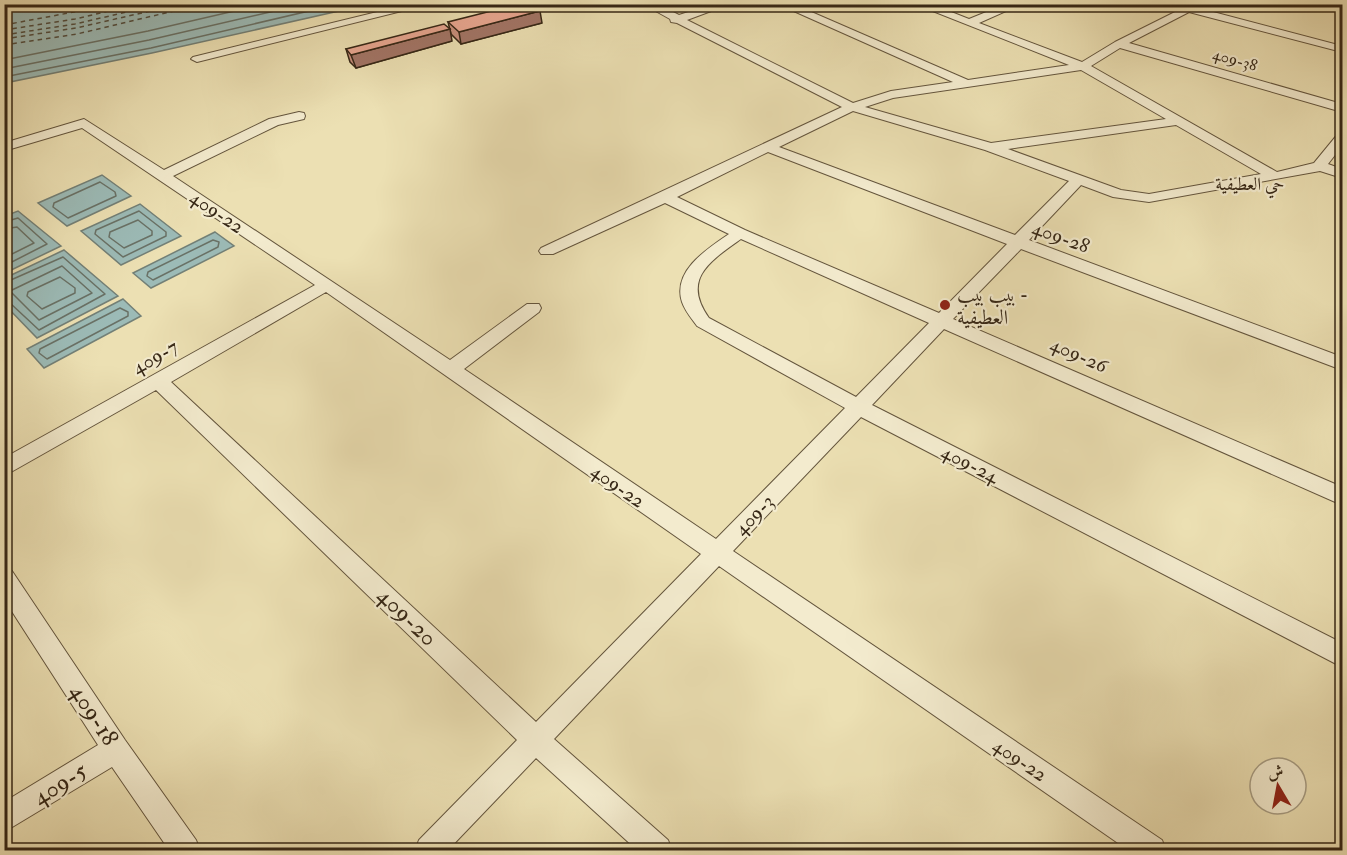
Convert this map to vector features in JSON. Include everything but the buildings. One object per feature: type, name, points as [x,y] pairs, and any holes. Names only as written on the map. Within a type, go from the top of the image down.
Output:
[{"type":"street","points":[[197,59],[425,4]]},
{"type":"street","points":[[648,4],[675,20],[852,107],[990,147],[1118,194],[1149,198],[1319,166],[1342,174]]},
{"type":"street","points":[[675,20],[725,4]]},
{"type":"street","points":[[783,4],[966,83]]},
{"type":"street","points":[[920,4],[1083,66],[1274,176]]},
{"type":"street","points":[[969,23],[1017,4]]},
{"type":"street","points":[[1170,4],[1193,7],[1342,49]]},
{"type":"street","points":[[1338,4],[1342,6]]},
{"type":"street","points":[[547,251],[852,107],[891,95],[1083,66],[1119,44],[1193,7]]},
{"type":"street","name":"409-38","points":[[1119,44],[1342,108]]},
{"type":"street","points":[[162,176],[274,122],[299,116]]},
{"type":"street","points":[[990,147],[1179,121]]},
{"type":"street","name":"409-22","points":[[4,147],[84,123],[327,285],[716,554],[1152,850]]},
{"type":"street","points":[[1319,166],[1342,138]]},
{"type":"street","name":"409-28","points":[[766,147],[1342,364]]},
{"type":"street","name":"409-3","points":[[429,850],[1079,179]]},
{"type":"street","name":"409-26","points":[[665,197],[740,233],[1342,496]]},
{"type":"street","name":"409-24","points":[[740,233],[702,260],[690,277],[689,301],[703,322],[859,407],[1342,655]]},
{"type":"street","name":"409-7","points":[[4,468],[327,285]]},
{"type":"street","points":[[450,370],[533,308]]},
{"type":"street","name":"409-20","points":[[158,381],[536,740],[658,850]]},
{"type":"street","name":"409-18","points":[[4,578],[116,749],[186,850]]},
{"type":"street","name":"409-5","points":[[4,818],[116,749]]},
{"type":"water","points":[[5,4],[366,4],[366,5],[5,83]]},
{"type":"water","points":[[102,175],[131,196],[67,226],[38,203]]},
{"type":"water","points":[[140,204],[181,236],[121,265],[81,231]]},
{"type":"water","points":[[18,211],[61,246],[5,273],[5,216]]},
{"type":"water","points":[[215,232],[234,246],[151,288],[133,273]]},
{"type":"water","points":[[64,250],[118,296],[37,338],[5,305],[5,278]]},
{"type":"water","points":[[123,299],[141,316],[44,368],[27,349]]},
{"type":"ferry route","points":[[4,25],[117,4]]},
{"type":"ferry route","points":[[4,30],[75,19],[139,4]]},
{"type":"ferry route","points":[[4,35],[75,24],[161,4]]},
{"type":"ferry route","points":[[4,39],[76,28],[181,4]]},
{"type":"ferry route","points":[[4,45],[77,34],[203,4]]},
{"type":"place","name":"بيب بيب - العطيفية","points":[[945,305]]},
{"type":"district","name":"حي العطيفية","points":[[1250,184]]}]
